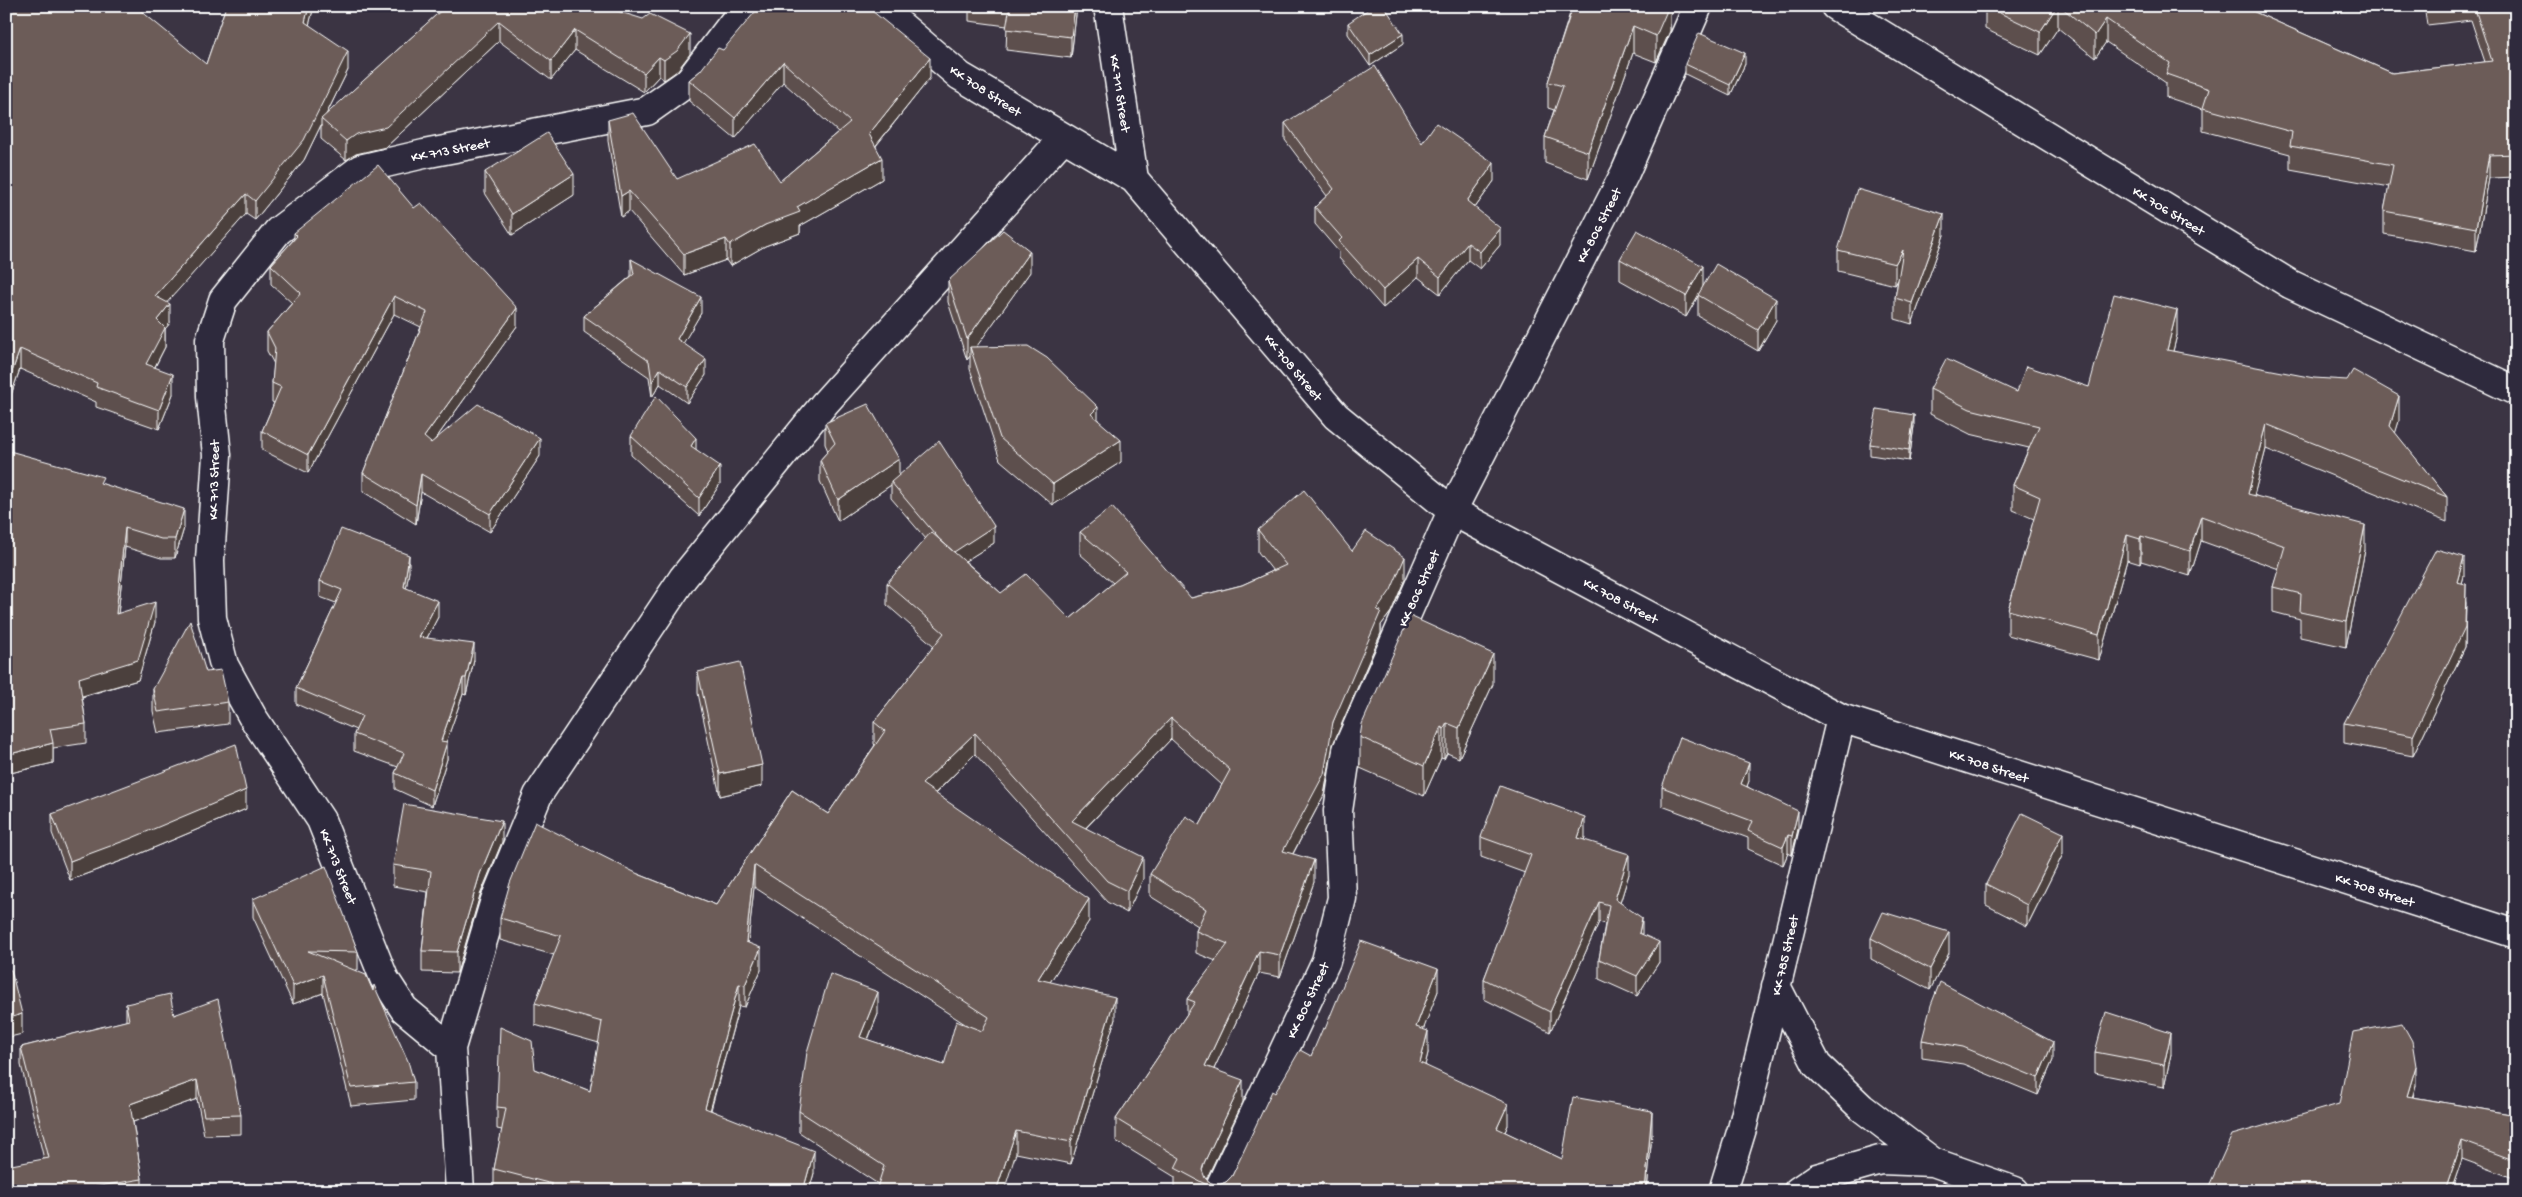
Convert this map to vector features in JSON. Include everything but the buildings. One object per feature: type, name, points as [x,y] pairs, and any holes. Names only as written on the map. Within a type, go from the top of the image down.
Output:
[{"type":"street","name":"KK 713 Street","points":[[451,1048],[404,1009],[384,978],[321,820],[252,716],[224,665],[212,618],[210,560],[216,455],[211,397],[210,340],[223,300],[278,232],[360,169],[424,154],[647,111],[688,82],[746,6]]},
{"type":"street","name":"KK 708 Street","points":[[884,6],[892,18],[960,76],[1134,179],[1336,416],[1452,511],[1840,718],[2516,934]]},
{"type":"street","name":"KK 711 Street","points":[[1108,6],[1134,179]]},
{"type":"street","name":"KK 806 Street","points":[[1218,1191],[1326,961],[1342,898],[1338,811],[1347,750],[1452,511],[1625,173],[1698,6]]},
{"type":"street","name":"KK 706 Street","points":[[1834,6],[2290,284],[2516,391]]},
{"type":"street","points":[[460,1191],[451,1048],[495,900],[538,795],[683,578],[825,403],[1063,138]]},
{"type":"street","name":"KK 785 Street","points":[[1723,1191],[1742,1129],[1840,718]]},
{"type":"street","points":[[1776,986],[1817,1065],[1862,1108],[1933,1162]]},
{"type":"street","points":[[1798,1191],[1817,1178],[1880,1160],[1933,1162],[2015,1191]]}]
